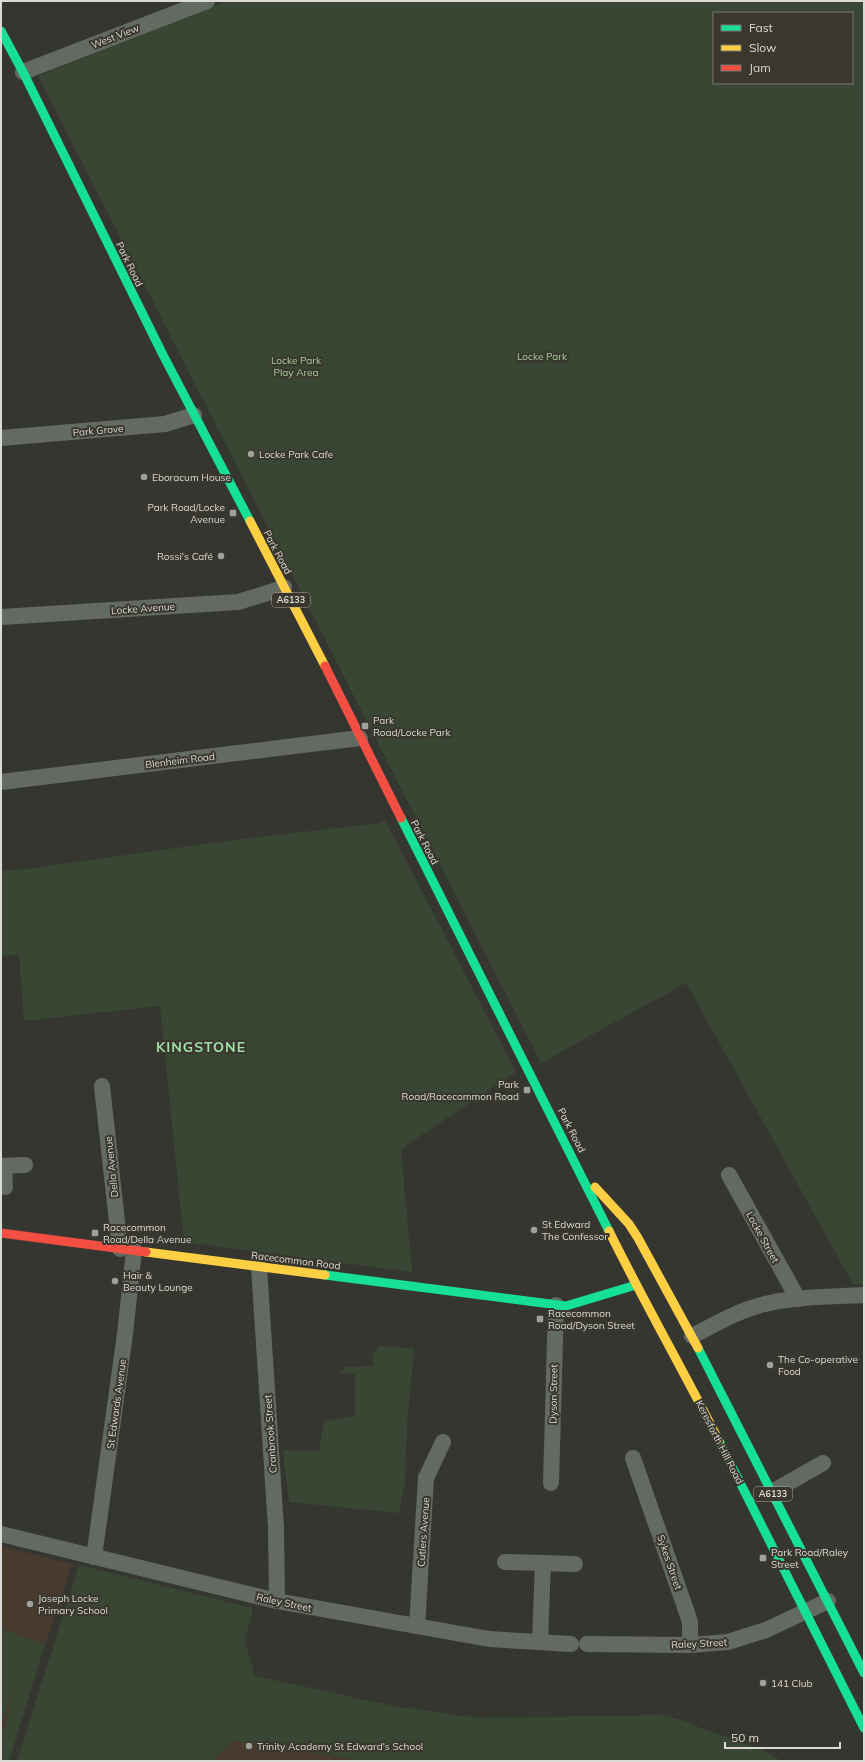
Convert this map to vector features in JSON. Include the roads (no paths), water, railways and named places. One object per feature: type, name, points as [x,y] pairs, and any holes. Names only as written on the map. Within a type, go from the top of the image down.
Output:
[{"type":"main road","name":"Park Road","points":[[1,31],[23,72],[194,415],[284,587],[579,1170],[630,1274],[636,1285],[679,1336]]},
{"type":"main road","name":"Park Road","points":[[579,1170],[629,1224],[657,1274],[679,1336]]},
{"type":"main road","name":"Racecommon Road","points":[[1,1233],[566,1306],[587,1298],[604,1296],[636,1285],[657,1274]]},
{"type":"main road","points":[[619,1277],[630,1274],[651,1263]]},
{"type":"main road","name":"Racecommon Road","points":[[587,1298],[606,1283]]},
{"type":"main road","name":"A6133","points":[[679,1336],[772,1492],[862,1664]]},
{"type":"main road","name":"Keresforth Hill Road","points":[[679,1336],[806,1612],[864,1728]]},
{"type":"street","name":"West View","points":[[23,72],[207,1]]},
{"type":"street","name":"Park Grove","points":[[1,438],[165,424],[194,415]]},
{"type":"street","name":"Locke Avenue","points":[[1,617],[238,602],[284,587]]},
{"type":"street","name":"Blenheim Road","points":[[1,782],[360,738]]},
{"type":"street","name":"Della Avenue","points":[[102,1086],[127,1249]]},
{"type":"street","points":[[6,1187],[2,1166],[26,1165]]},
{"type":"street","name":"Locke Street","points":[[729,1175],[798,1299]]},
{"type":"street","name":"St Edwards Avenue","points":[[94,1557],[125,1334],[127,1249]]},
{"type":"street","name":"Cranbrook Street","points":[[259,1267],[276,1528],[277,1601]]},
{"type":"street","points":[[679,1336],[706,1318],[733,1315],[765,1304],[798,1299],[864,1296]]},
{"type":"street","name":"Dyson Street","points":[[551,1483],[556,1305]]},
{"type":"street","name":"Cutlers Avenue","points":[[417,1626],[426,1478],[443,1442]]},
{"type":"street","name":"Sykes Street","points":[[633,1458],[648,1479],[690,1622],[690,1645]]},
{"type":"street","points":[[772,1492],[823,1463]]},
{"type":"street","name":"Raley Street","points":[[1,1534],[277,1601],[489,1639],[579,1644],[690,1645],[728,1642],[747,1637],[806,1612]]},
{"type":"street","points":[[505,1562],[575,1564]]},
{"type":"street","points":[[540,1642],[543,1563]]},
{"type":"street","points":[[806,1612],[828,1601]]},
{"type":"street","points":[[836,1672],[862,1664]]},
{"type":"place","name":"Locke Park Cafe","points":[[251,454]]},
{"type":"place","name":"Eboracum House","points":[[144,477]]},
{"type":"place","name":"Park Road/Locke Avenue","points":[[233,513]]},
{"type":"place","name":"Rossi's Café","points":[[221,556]]},
{"type":"place","name":"Park Road/Locke Park","points":[[365,726]]},
{"type":"place","name":"Park Road/Racecommon Road","points":[[527,1090]]},
{"type":"place","name":"St Edward The Confessor","points":[[534,1230]]},
{"type":"place","name":"Racecommon Road/Della Avenue","points":[[95,1233]]},
{"type":"place","name":"Hair & Beauty Lounge","points":[[115,1281]]},
{"type":"place","name":"Racecommon Road/Dyson Street","points":[[540,1319]]},
{"type":"place","name":"The Co-operative Food","points":[[770,1365]]},
{"type":"place","name":"Park Road/Raley Street","points":[[763,1558]]},
{"type":"place","name":"Joseph Locke Primary School","points":[[30,1604]]},
{"type":"place","name":"141 Club","points":[[763,1683]]},
{"type":"place","name":"Trinity Academy St Edward's School","points":[[249,1746]]},
{"type":"district","name":"KINGSTONE","points":[[201,1047]]},
{"type":"park label","name":"Locke Park","points":[[542,356]]},
{"type":"park label","name":"Locke Park Play Area","points":[[296,366]]}]
